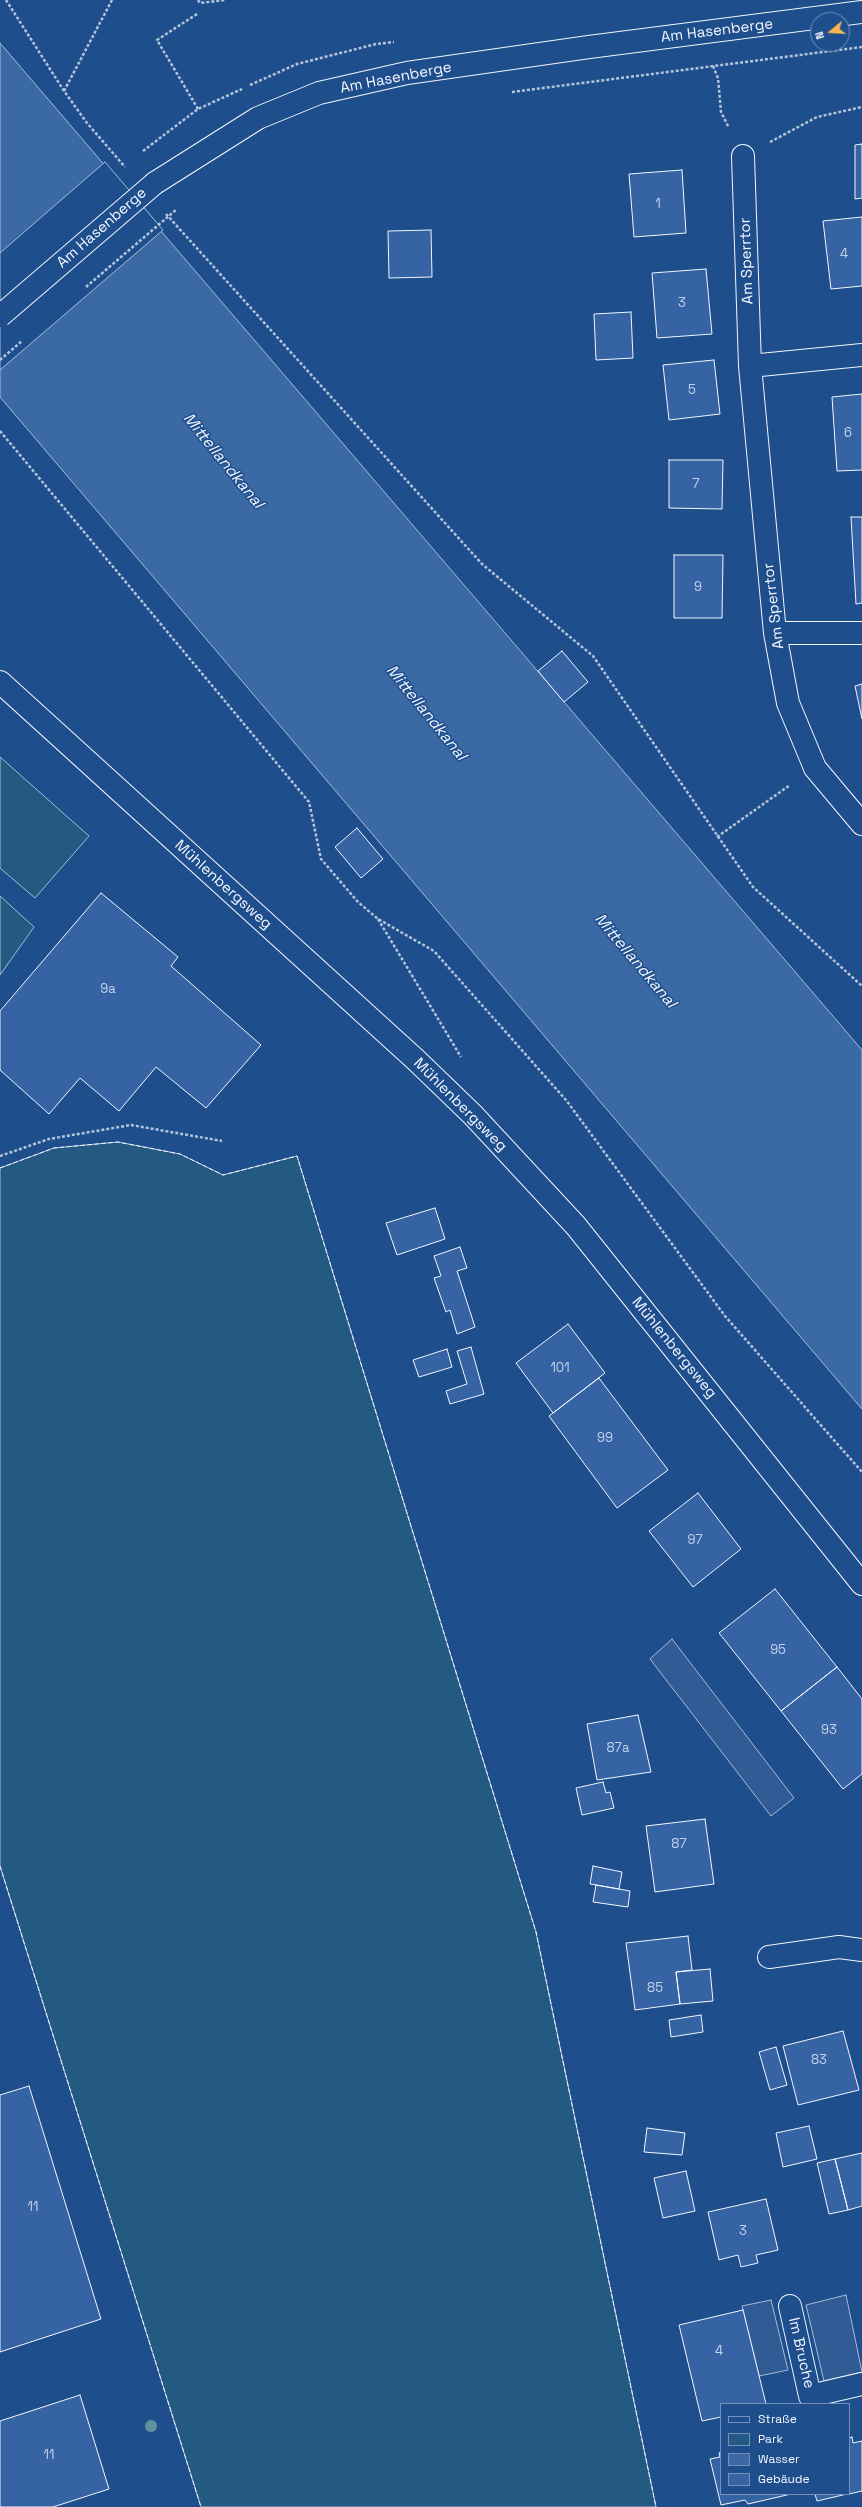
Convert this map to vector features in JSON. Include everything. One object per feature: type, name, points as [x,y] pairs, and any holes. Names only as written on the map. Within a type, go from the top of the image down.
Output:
[{"type":"street","name":"Am Hasenberge","points":[[0,316],[155,183],[258,118],[319,93],[406,73],[589,47],[862,12]]},
{"type":"street","name":"Am Sperrtor","points":[[743,156],[750,366],[775,633],[788,703],[815,768],[862,824]]},
{"type":"street","points":[[750,366],[862,355]]},
{"type":"street","points":[[775,633],[862,634]]},
{"type":"street","name":"Mühlenbergsweg","points":[[0,682],[416,1060],[473,1115],[576,1226],[862,1584]]},
{"type":"street","points":[[769,1957],[840,1947],[862,1950]]},
{"type":"street","name":"Im Bruche","points":[[790,2306],[810,2396],[862,2384]]},
{"type":"path","points":[[6,0],[64,91],[87,123]]},
{"type":"path","points":[[64,91],[112,0]]},
{"type":"path","points":[[198,0],[200,3],[225,0]]},
{"type":"path","points":[[139,154],[198,109],[157,40],[197,14]]},
{"type":"path","points":[[510,92],[862,47]]},
{"type":"path","points":[[718,78],[721,112]]},
{"type":"path","points":[[743,156],[817,117],[862,106]]},
{"type":"path","points":[[83,290],[183,204]]},
{"type":"path","points":[[176,227],[482,564],[593,656],[641,723],[717,837],[753,887],[862,986]]},
{"type":"path","points":[[0,360],[24,340]]},
{"type":"path","points":[[0,431],[309,802],[321,859],[358,902],[378,919],[434,951],[566,1100],[725,1316],[862,1472]]},
{"type":"path","points":[[717,837],[778,794]]},
{"type":"path","points":[[378,919],[433,1012]]},
{"type":"path","points":[[0,1156],[49,1139],[131,1125],[222,1141]]},
{"type":"green space","points":[[0,757],[89,836],[35,898],[0,868]]},
{"type":"green space","points":[[0,896],[34,927],[0,975]]},
{"type":"green space","points":[[118,1142],[180,1154],[223,1175],[297,1156],[536,1932],[656,2507],[201,2507],[0,1866],[0,1168],[54,1148]]},
{"type":"shaded area","points":[[672,1639],[794,1798],[771,1816],[650,1659]]},
{"type":"shaded area","points":[[846,2295],[862,2372],[824,2381],[806,2305]]},
{"type":"shaded area","points":[[771,2300],[788,2370],[759,2376],[742,2306]]},
{"type":"water","name":"Mittellandkanal","points":[[0,43],[862,1050],[862,1409],[0,397]]},
{"type":"pier","points":[[105,162],[163,230],[0,370],[0,253]]},
{"type":"building","points":[[862,144],[862,198],[855,199],[855,145]]},
{"type":"building","points":[[682,170],[686,233],[634,237],[629,174]]},
{"type":"building","points":[[862,217],[862,286],[831,289],[823,221]]},
{"type":"building","points":[[431,230],[432,277],[389,278],[388,231]]},
{"type":"building","points":[[706,269],[712,334],[657,338],[652,273]]},
{"type":"building","points":[[631,312],[633,358],[596,360],[594,314]]},
{"type":"building","points":[[714,360],[720,414],[669,420],[663,365]]},
{"type":"building","points":[[862,394],[862,470],[837,471],[832,397]]},
{"type":"building","points":[[669,460],[723,460],[722,509],[669,508]]},
{"type":"building","points":[[851,517],[862,517],[862,603],[856,604]]},
{"type":"building","points":[[674,555],[723,555],[722,618],[674,618]]},
{"type":"building","points":[[562,651],[588,682],[564,702],[538,671]]},
{"type":"building","points":[[862,684],[862,719],[855,686]]},
{"type":"building","points":[[357,828],[383,859],[361,878],[335,847]]},
{"type":"building","points":[[101,893],[178,957],[171,966],[261,1045],[206,1108],[156,1067],[119,1111],[80,1078],[49,1114],[0,1070],[0,1011]]},
{"type":"building","points":[[435,1208],[445,1239],[397,1255],[386,1223]]},
{"type":"building","points":[[460,1247],[467,1268],[457,1271],[475,1327],[457,1334],[450,1310],[446,1312],[434,1278],[441,1276],[434,1256]]},
{"type":"building","points":[[568,1324],[605,1373],[553,1413],[516,1363]]},
{"type":"building","points":[[471,1347],[484,1394],[450,1404],[446,1391],[467,1384],[457,1351]]},
{"type":"building","points":[[447,1349],[452,1367],[419,1377],[413,1360]]},
{"type":"building","points":[[599,1378],[668,1470],[617,1508],[549,1416]]},
{"type":"building","points":[[698,1493],[741,1549],[693,1587],[649,1531]]},
{"type":"building","points":[[775,1589],[837,1667],[781,1711],[719,1633]]},
{"type":"building","points":[[837,1667],[862,1699],[862,1774],[843,1789],[781,1711]]},
{"type":"building","points":[[638,1715],[651,1772],[597,1780],[587,1724]]},
{"type":"building","points":[[603,1782],[606,1793],[610,1792],[614,1808],[582,1815],[576,1788]]},
{"type":"building","points":[[705,1819],[714,1884],[655,1892],[646,1826]]},
{"type":"building","points":[[593,1866],[622,1872],[619,1889],[590,1884]]},
{"type":"building","points":[[596,1885],[630,1891],[628,1907],[593,1902]]},
{"type":"building","points":[[688,1936],[692,1970],[676,1972],[680,2004],[635,2010],[626,1943]]},
{"type":"building","points":[[710,1969],[713,2001],[680,2004],[676,1972]]},
{"type":"building","points":[[701,2015],[703,2032],[671,2037],[669,2020]]},
{"type":"building","points":[[843,2031],[859,2090],[798,2105],[783,2046]]},
{"type":"building","points":[[776,2047],[787,2085],[770,2090],[759,2052]]},
{"type":"building","points":[[29,2086],[101,2319],[0,2352],[0,2095]]},
{"type":"building","points":[[809,2126],[817,2159],[783,2167],[776,2133]]},
{"type":"building","points":[[647,2128],[685,2133],[682,2155],[644,2152]]},
{"type":"building","points":[[862,2153],[862,2206],[848,2210],[835,2159]]},
{"type":"building","points":[[835,2159],[848,2210],[829,2214],[817,2163]]},
{"type":"building","points":[[686,2171],[695,2211],[663,2218],[654,2178]]},
{"type":"building","points":[[766,2199],[778,2250],[756,2255],[758,2263],[741,2267],[738,2255],[719,2260],[708,2212]]},
{"type":"building","points":[[743,2310],[766,2403],[720,2403],[720,2417],[702,2421],[679,2325]]},
{"type":"building","points":[[80,2395],[109,2489],[53,2507],[0,2507],[0,2421]]},
{"type":"building","points":[[852,2437],[853,2443],[862,2441],[862,2491],[850,2494],[850,2438]]},
{"type":"building","points":[[720,2457],[720,2495],[787,2495],[748,2504],[745,2500],[721,2505],[710,2459]]},
{"type":"building","points":[[815,2495],[843,2495],[817,2501]]},
{"type":"fence","points":[[0,1168],[54,1148],[118,1142],[180,1154],[223,1175],[297,1156],[536,1932],[656,2507]]},
{"type":"fence","points":[[0,1866],[201,2507]]}]
